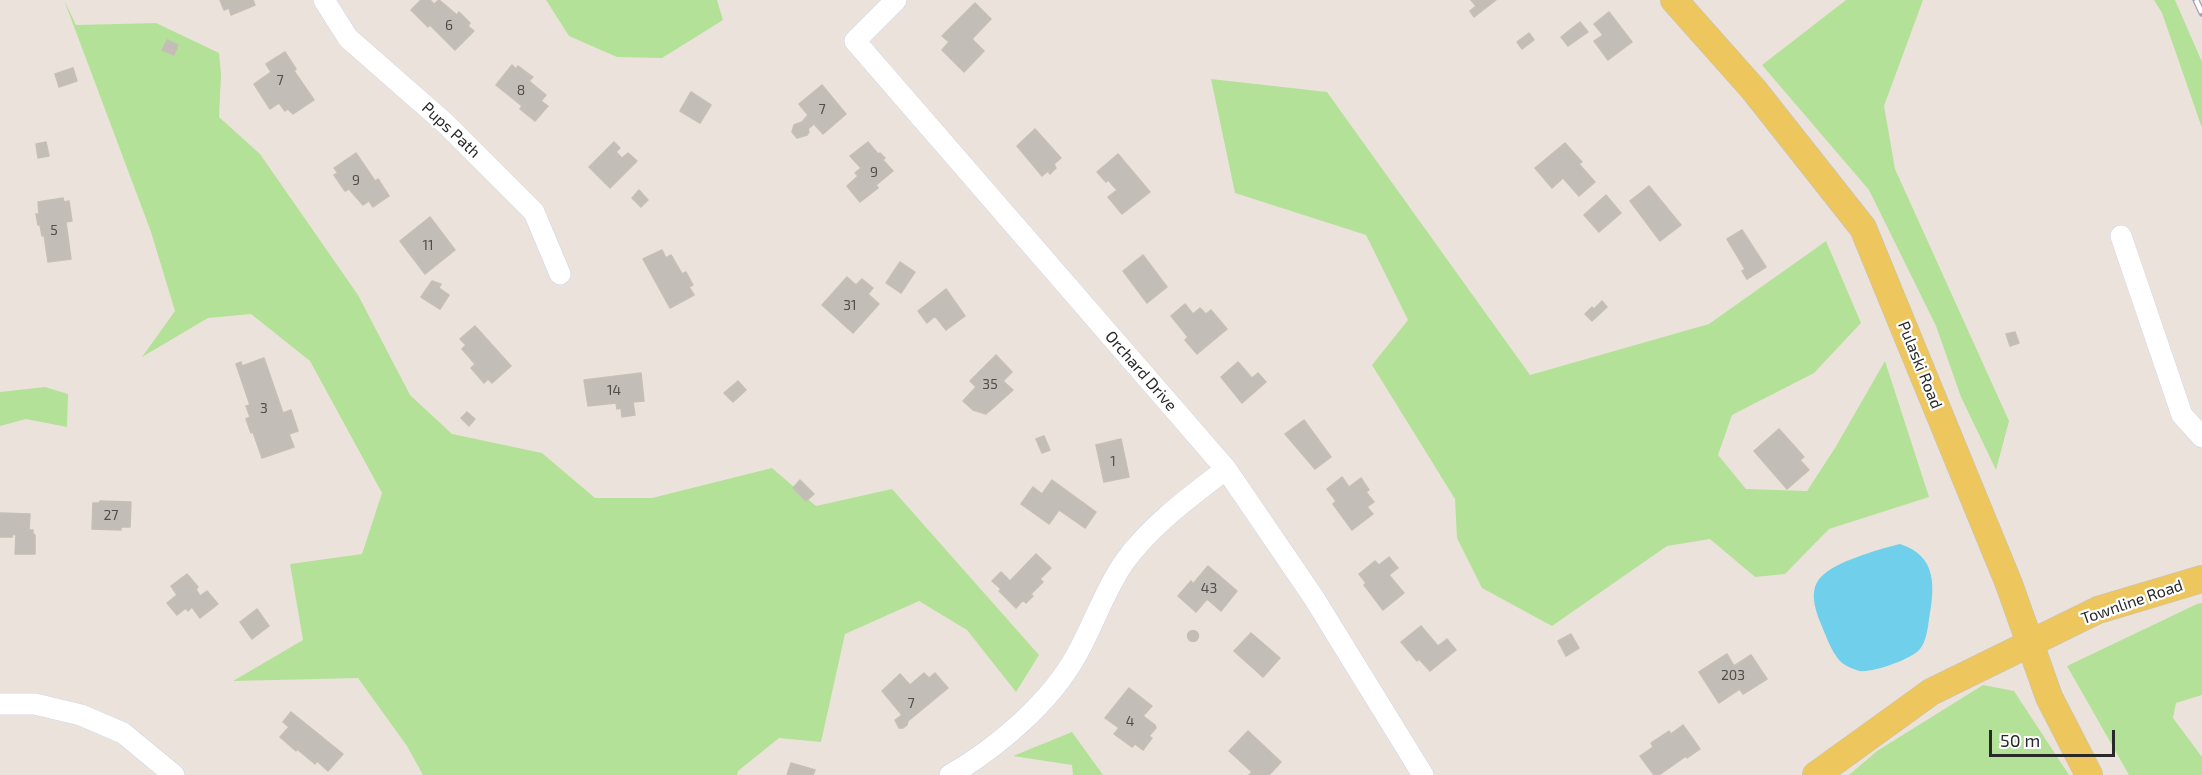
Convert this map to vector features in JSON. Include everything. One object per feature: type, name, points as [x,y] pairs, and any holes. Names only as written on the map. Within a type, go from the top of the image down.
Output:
[{"type":"main road","name":"Pulaski Road","points":[[1682,3],[1863,228],[2009,584],[2049,697],[2090,775]]},
{"type":"main road","name":"Townline Road","points":[[1816,775],[1931,692],[2098,610],[2202,579]]},
{"type":"street","name":"Pups Path","points":[[324,0],[348,38],[446,124],[534,213],[560,273]]},
{"type":"street","name":"Orchard Drive","points":[[896,0],[855,41],[1226,469],[1314,597],[1423,775]]},
{"type":"street","points":[[2121,236],[2182,414],[2202,437]]},
{"type":"street","points":[[950,775],[1009,733],[1049,694],[1077,656],[1100,607],[1125,562],[1150,532],[1226,469]]},
{"type":"street","points":[[0,704],[35,704],[81,715],[123,733],[174,775]]},
{"type":"green space","points":[[64,0],[76,25],[156,23],[219,53],[221,74],[219,117],[260,154],[358,295],[410,395],[452,434],[542,453],[595,498],[652,498],[772,468],[816,506],[892,489],[1039,655],[1016,692],[967,630],[919,601],[845,634],[821,742],[779,738],[738,771],[737,775],[423,775],[407,746],[358,678],[233,681],[303,640],[290,564],[362,554],[382,493],[310,361],[251,314],[208,318],[142,357],[175,311],[151,232]]},
{"type":"green space","points":[[546,0],[717,0],[723,20],[662,58],[617,57],[569,36]]},
{"type":"green space","points":[[1846,0],[1923,0],[1884,106],[1895,169],[2009,421],[1996,470],[1961,397],[1936,326],[1869,190],[1762,65]]},
{"type":"green space","points":[[2154,0],[2175,0],[2202,62],[2202,128],[2162,13]]},
{"type":"green space","points":[[1211,79],[1327,92],[1530,375],[1709,324],[1826,241],[1861,323],[1814,373],[1732,415],[1718,455],[1746,489],[1807,491],[1835,448],[1885,361],[1929,497],[1829,529],[1785,574],[1755,577],[1710,539],[1667,546],[1552,626],[1482,588],[1457,538],[1455,499],[1372,365],[1408,320],[1366,235],[1235,193]]},
{"type":"green space","points":[[45,387],[68,394],[67,427],[26,419],[0,426],[0,392]]},
{"type":"green space","points":[[2202,603],[2202,695],[2176,703],[2173,718],[2202,757],[2202,775],[2129,775],[2067,666]]},
{"type":"green space","points":[[1983,685],[2014,691],[2069,775],[1849,775],[1877,751]]},
{"type":"green space","points":[[1072,732],[1103,775],[1073,775],[1072,765],[1013,756]]},
{"type":"water","points":[[1900,544],[1921,556],[1931,574],[1932,595],[1925,639],[1916,653],[1901,661],[1873,670],[1855,670],[1846,666],[1834,653],[1816,611],[1814,590],[1822,576],[1840,564]]},
{"type":"building","points":[[220,0],[253,0],[255,5],[231,15],[229,8],[224,10]]},
{"type":"building","points":[[421,0],[430,0],[434,4],[439,0],[457,15],[459,12],[470,23],[468,26],[474,31],[455,50],[411,10]]},
{"type":"building","points":[[1471,0],[1496,0],[1474,17],[1470,11],[1476,6]]},
{"type":"building","points":[[975,3],[991,19],[972,39],[984,51],[964,72],[942,50],[949,42],[942,36]]},
{"type":"building","points":[[1609,12],[1632,42],[1608,60],[1594,41],[1603,35],[1594,24]]},
{"type":"building","points":[[1580,22],[1588,32],[1568,46],[1561,37]]},
{"type":"building","points":[[1529,33],[1534,40],[1522,49],[1517,42]]},
{"type":"building","points":[[167,40],[178,45],[174,55],[162,50]]},
{"type":"building","points":[[285,52],[296,69],[294,71],[314,100],[293,114],[288,109],[285,111],[279,103],[270,109],[254,84],[271,72],[266,64]]},
{"type":"building","points":[[512,65],[516,69],[518,66],[533,77],[529,81],[546,95],[541,101],[548,106],[535,121],[520,109],[522,106],[496,85]]},
{"type":"building","points":[[73,68],[77,81],[59,87],[55,74]]},
{"type":"building","points":[[822,85],[846,114],[823,134],[814,124],[808,129],[807,135],[797,138],[792,132],[794,125],[802,122],[808,115],[799,104]]},
{"type":"building","points":[[691,92],[711,105],[700,123],[680,111]]},
{"type":"building","points":[[1035,129],[1061,158],[1054,164],[1056,168],[1050,174],[1048,171],[1042,176],[1017,146]]},
{"type":"building","points":[[46,142],[49,156],[38,158],[36,144]]},
{"type":"building","points":[[614,142],[620,148],[616,152],[622,158],[628,153],[637,161],[610,188],[589,167]]},
{"type":"building","points":[[868,142],[878,154],[880,153],[885,158],[883,160],[893,171],[876,185],[878,188],[860,202],[847,186],[858,176],[855,173],[861,168],[850,156]]},
{"type":"building","points":[[1565,143],[1582,162],[1579,164],[1595,182],[1579,196],[1563,178],[1552,188],[1535,168]]},
{"type":"building","points":[[356,153],[375,181],[378,179],[389,196],[373,207],[369,201],[363,205],[349,189],[345,191],[334,175],[338,173],[334,168]]},
{"type":"building","points":[[1118,154],[1150,192],[1122,214],[1108,197],[1117,190],[1097,172]]},
{"type":"building","points":[[1649,186],[1681,225],[1660,241],[1630,201]]},
{"type":"building","points":[[639,190],[648,200],[641,207],[632,198]]},
{"type":"building","points":[[1606,195],[1621,213],[1599,232],[1584,215]]},
{"type":"building","points":[[63,198],[64,202],[69,201],[72,221],[66,222],[71,259],[48,262],[44,235],[42,236],[36,214],[39,214],[38,202]]},
{"type":"building","points":[[430,217],[455,250],[425,274],[400,241]]},
{"type":"building","points":[[1742,230],[1766,267],[1747,279],[1742,271],[1745,269],[1727,239]]},
{"type":"building","points":[[662,250],[666,258],[671,255],[682,274],[686,272],[693,285],[689,287],[694,295],[670,308],[643,259]]},
{"type":"building","points":[[1143,255],[1167,287],[1147,303],[1123,271]]},
{"type":"building","points":[[900,262],[915,272],[901,293],[886,283]]},
{"type":"building","points":[[847,277],[856,285],[862,279],[873,288],[868,294],[879,304],[853,333],[822,305]]},
{"type":"building","points":[[432,281],[441,284],[439,288],[449,295],[440,309],[421,297]]},
{"type":"building","points":[[946,289],[965,316],[946,330],[935,316],[927,323],[918,311]]},
{"type":"building","points":[[1602,301],[1607,307],[1592,321],[1585,314]]},
{"type":"building","points":[[1185,304],[1193,314],[1200,308],[1206,314],[1211,310],[1227,329],[1197,354],[1185,340],[1188,337],[1171,316]]},
{"type":"building","points":[[475,326],[511,366],[492,383],[488,379],[484,383],[471,368],[475,364],[462,349],[466,345],[460,339]]},
{"type":"building","points":[[2015,332],[2019,343],[2010,346],[2006,334]]},
{"type":"building","points":[[996,355],[1012,372],[1003,381],[1013,390],[986,414],[973,410],[963,401],[976,387],[970,381]]},
{"type":"building","points":[[264,358],[283,413],[291,410],[298,431],[289,434],[294,447],[262,458],[246,419],[250,417],[246,406],[250,405],[236,364],[241,362],[242,366]]},
{"type":"building","points":[[1238,362],[1252,378],[1258,373],[1266,382],[1242,403],[1221,377]]},
{"type":"building","points":[[641,373],[644,401],[633,402],[635,415],[622,417],[621,408],[617,409],[616,403],[588,406],[584,380]]},
{"type":"building","points":[[738,381],[746,390],[733,402],[724,393]]},
{"type":"building","points":[[467,412],[475,419],[469,426],[461,418]]},
{"type":"building","points":[[1304,420],[1331,457],[1315,469],[1285,434]]},
{"type":"building","points":[[1779,429],[1804,457],[1800,460],[1809,470],[1787,489],[1754,451]]},
{"type":"building","points":[[1044,436],[1050,450],[1042,453],[1036,439]]},
{"type":"building","points":[[1121,439],[1129,477],[1104,482],[1096,445]]},
{"type":"building","points":[[1342,477],[1349,487],[1361,478],[1369,490],[1366,492],[1374,502],[1367,507],[1373,514],[1352,530],[1333,504],[1336,501],[1327,489]]},
{"type":"building","points":[[800,480],[814,494],[806,501],[793,488]]},
{"type":"building","points":[[1052,480],[1096,512],[1085,528],[1059,510],[1049,524],[1021,504],[1033,487],[1042,494]]},
{"type":"building","points":[[100,501],[131,502],[130,527],[121,527],[121,530],[92,529],[93,503]]},
{"type":"building","points":[[0,513],[30,514],[29,530],[33,530],[35,535],[35,554],[15,554],[16,535],[0,537]]},
{"type":"building","points":[[1036,554],[1051,568],[1040,579],[1043,582],[1031,594],[1033,596],[1026,603],[1023,600],[1016,608],[992,581],[1001,572],[1010,581]]},
{"type":"building","points":[[1389,557],[1398,568],[1389,575],[1404,593],[1383,610],[1364,585],[1366,583],[1359,574],[1375,561],[1379,565]]},
{"type":"building","points":[[1208,566],[1237,591],[1221,611],[1207,599],[1196,612],[1178,596],[1191,581],[1193,584]]},
{"type":"building","points":[[187,574],[198,587],[196,589],[200,596],[207,591],[218,604],[200,618],[192,607],[188,611],[186,608],[177,615],[167,603],[177,595],[171,586]]},
{"type":"building","points":[[257,609],[269,626],[252,639],[240,622]]},
{"type":"building","points":[[1421,626],[1438,646],[1447,639],[1456,650],[1430,671],[1419,659],[1417,661],[1401,642]]},
{"type":"building","points":[[1193,630],[1199,636],[1193,642],[1187,636]]},
{"type":"building","points":[[1251,633],[1280,658],[1263,677],[1234,651]]},
{"type":"building","points":[[1571,634],[1579,648],[1566,656],[1558,641]]},
{"type":"building","points":[[1727,654],[1734,666],[1751,655],[1767,679],[1743,694],[1740,689],[1719,703],[1699,672]]},
{"type":"building","points":[[924,673],[929,678],[935,673],[948,688],[908,721],[907,725],[899,728],[895,720],[902,715],[882,691],[900,674],[910,685]]},
{"type":"building","points":[[1129,688],[1152,706],[1143,716],[1156,728],[1149,736],[1152,738],[1143,750],[1135,744],[1132,747],[1114,734],[1119,728],[1105,718]]},
{"type":"building","points":[[291,712],[343,754],[328,771],[317,761],[315,764],[297,749],[296,751],[280,737],[289,727],[283,722]]},
{"type":"building","points":[[1683,725],[1700,749],[1659,775],[1654,775],[1640,756],[1653,747],[1651,743],[1669,731],[1671,734]]},
{"type":"building","points":[[1248,731],[1281,762],[1269,775],[1249,775],[1252,772],[1229,751]]},
{"type":"building","points":[[791,763],[815,770],[813,775],[787,775]]},
{"type":"railway","points":[[2196,0],[2202,13]]}]
